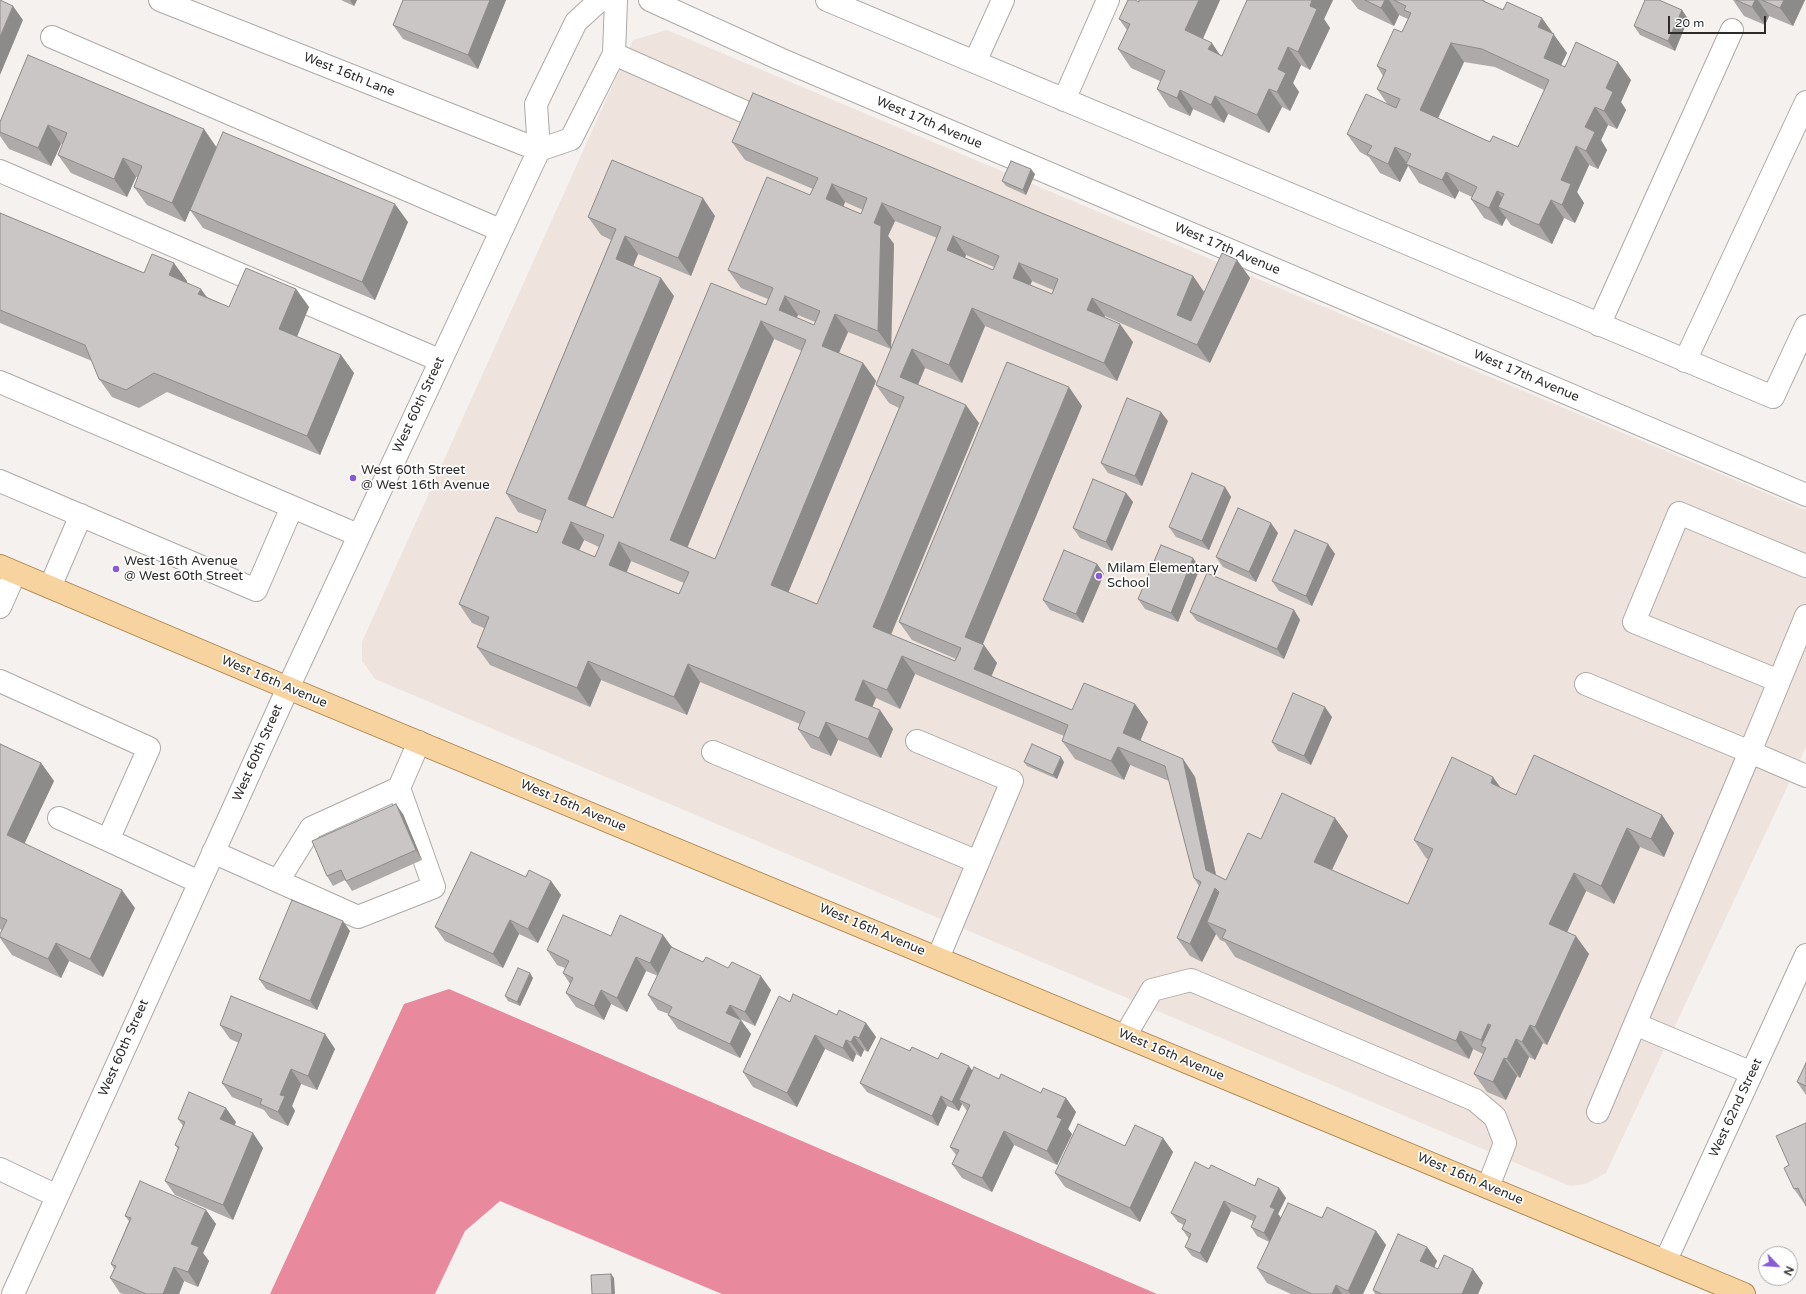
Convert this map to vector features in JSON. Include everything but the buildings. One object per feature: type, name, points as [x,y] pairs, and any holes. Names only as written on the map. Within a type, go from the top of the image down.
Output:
[{"type":"main road","name":"West 16th Avenue","points":[[8,569],[288,688],[1666,1260],[1744,1294]]},
{"type":"street","name":"West 60th Street","points":[[13,1294],[358,535],[538,150],[536,104],[576,22],[600,0]]},
{"type":"street","points":[[538,150],[571,139],[614,54],[616,0]]},
{"type":"street","name":"West 17th Avenue","points":[[650,0],[780,59],[1806,495]]},
{"type":"street","points":[[827,0],[1773,397],[1806,326]]},
{"type":"street","points":[[975,62],[1003,0]]},
{"type":"street","points":[[1064,100],[1108,0]]},
{"type":"street","name":"West 16th Lane","points":[[169,2],[538,150]]},
{"type":"street","points":[[1599,325],[1732,30]]},
{"type":"street","points":[[52,37],[500,230]]},
{"type":"street","points":[[614,54],[743,111]]},
{"type":"street","points":[[1685,361],[1806,102]]},
{"type":"street","points":[[0,172],[439,360]]},
{"type":"street","points":[[0,382],[358,535]]},
{"type":"street","points":[[0,481],[256,590],[292,507]]},
{"type":"street","points":[[1779,681],[1634,622],[1679,513],[1806,566]]},
{"type":"street","points":[[50,587],[81,515]]},
{"type":"street","points":[[0,607],[8,569]]},
{"type":"street","points":[[1598,1112],[1806,616]]},
{"type":"street","points":[[0,681],[149,748],[108,840]]},
{"type":"street","points":[[1586,684],[1806,776]]},
{"type":"street","points":[[278,881],[311,828],[399,788],[419,742]]},
{"type":"street","points":[[917,742],[1012,781],[938,958]]},
{"type":"street","points":[[713,752],[978,862]]},
{"type":"street","points":[[213,852],[358,917],[434,887],[399,788]]},
{"type":"street","points":[[59,818],[199,882]]},
{"type":"street","name":"West 62nd Street","points":[[1666,1260],[1806,955]]},
{"type":"street","points":[[1125,1036],[1152,990],[1191,980],[1475,1100],[1495,1117],[1505,1143],[1488,1187]]},
{"type":"street","points":[[1635,1024],[1752,1073]]},
{"type":"street","points":[[0,1169],[57,1196]]},
{"type":"shaded area","name":"Milam Elementary School","points":[[667,30],[1806,510],[1806,747],[1606,1173],[1586,1184],[1570,1186],[375,679],[362,661],[362,642],[633,40]]},
{"type":"shaded area","points":[[449,989],[1157,1294],[722,1294],[500,1201],[465,1231],[435,1294],[270,1294],[404,1004]]},
{"type":"place","name":"West 60th Street @ West 16th Avenue","points":[[353,478]]},
{"type":"place","name":"West 16th Avenue @ West 60th Street","points":[[116,569]]},
{"type":"place","name":"Milam Elementary School","points":[[1099,576]]}]
